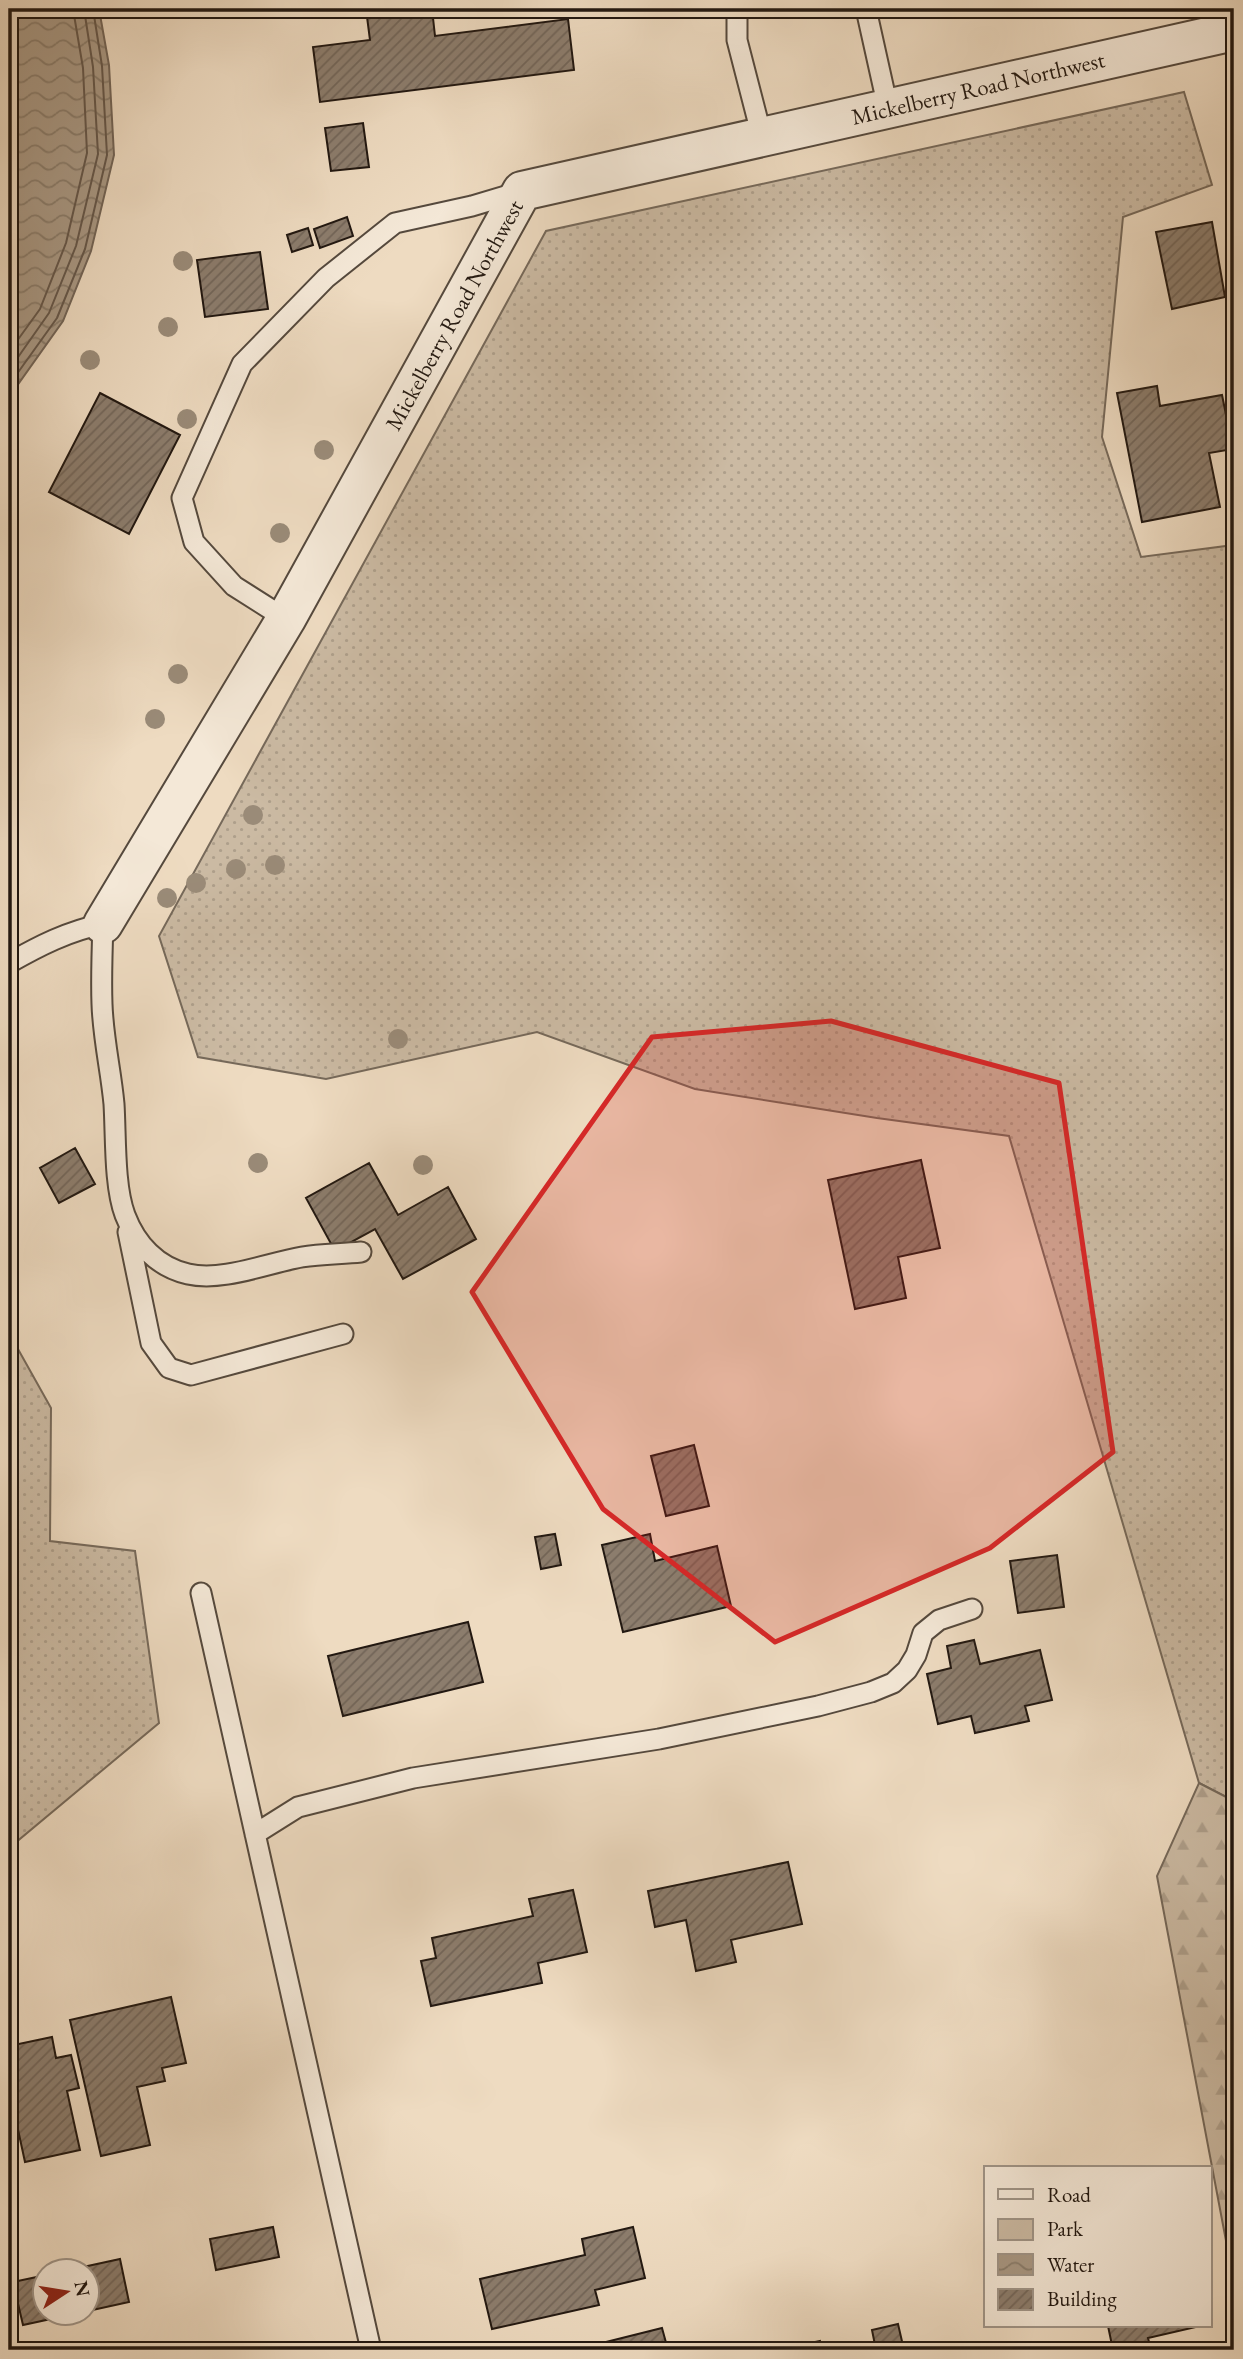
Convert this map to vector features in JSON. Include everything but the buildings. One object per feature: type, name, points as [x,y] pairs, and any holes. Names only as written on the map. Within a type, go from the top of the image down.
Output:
[{"type":"street","name":"Mickelberry Road Northwest","points":[[103,924],[286,619],[522,191],[888,108],[1231,24]]},
{"type":"lane","points":[[737,9],[737,40],[762,137]]},
{"type":"lane","points":[[866,9],[888,108]]},
{"type":"lane","points":[[286,619],[234,586],[194,542],[182,498],[242,364],[326,278],[395,223],[472,206],[522,191]]},
{"type":"lane","points":[[9,963],[40,945],[76,930],[103,924],[102,1006],[112,1085],[118,1178],[151,1343],[169,1368],[191,1374],[343,1334]]},
{"type":"lane","points":[[124,1213],[135,1236],[149,1255],[168,1268],[188,1274],[224,1275],[306,1257],[361,1252]]},
{"type":"lane","points":[[201,1593],[371,2350]]},
{"type":"lane","points":[[255,1834],[298,1807],[389,1784],[511,1761],[659,1739],[818,1706],[871,1692],[893,1683],[907,1670],[916,1655],[923,1633],[939,1620],[972,1609]]},
{"type":"highlighted area","points":[[831,1021],[1059,1083],[1113,1452],[990,1548],[775,1642],[603,1509],[472,1292],[652,1037]]},
{"type":"green space","points":[[1184,92],[1212,185],[1123,217],[1102,437],[1141,557],[1234,545],[1234,1801],[1199,1783],[1009,1136],[695,1089],[537,1032],[326,1079],[198,1057],[159,936],[546,231]]},
{"type":"green space","points":[[9,1333],[51,1408],[50,1541],[135,1551],[159,1723],[9,1848]]},
{"type":"green space","points":[[1199,1783],[1234,1801],[1234,2283],[1212,2166],[1157,1876]]},
{"type":"water","points":[[9,9],[99,9],[109,65],[114,155],[91,251],[63,321],[9,397]]}]
